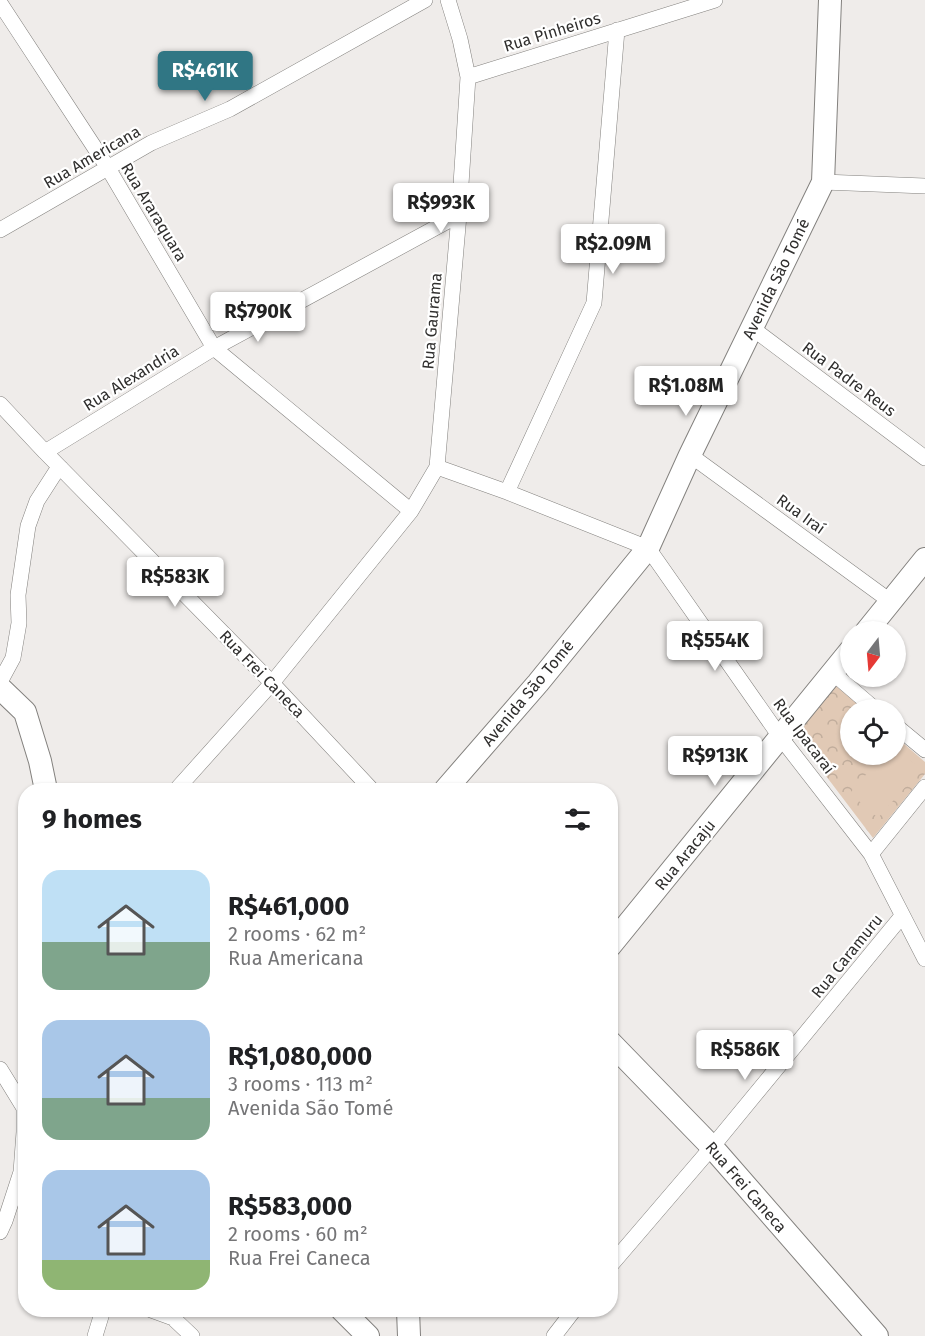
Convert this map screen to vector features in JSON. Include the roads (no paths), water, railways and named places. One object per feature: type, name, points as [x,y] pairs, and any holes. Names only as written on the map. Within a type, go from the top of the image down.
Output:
[{"type":"street","name":"Rua Americana","points":[[0,230],[151,143],[230,109],[425,0]]},
{"type":"street","name":"Rua Gaurama","points":[[437,467],[459,215],[468,77],[460,39],[448,0]]},
{"type":"street","name":"Rua Pinheiros","points":[[468,77],[715,0]]},
{"type":"street","name":"Avenida São Tomé","points":[[451,783],[538,683],[648,548],[690,455],[823,183],[830,0]]},
{"type":"street","name":"Rua Araraquara","points":[[1,1],[108,168],[214,348],[411,511]]},
{"type":"street","points":[[507,492],[594,303],[617,30]]},
{"type":"street","points":[[823,183],[925,186]]},
{"type":"street","name":"Rua Alexandria","points":[[45,452],[214,348],[459,215]]},
{"type":"street","name":"Rua Padre Reus","points":[[752,328],[925,458]]},
{"type":"street","name":"Rua Frei Caneca","points":[[0,404],[272,683],[365,783]]},
{"type":"street","name":"Rua Iraí","points":[[690,455],[890,601]]},
{"type":"street","points":[[182,783],[272,683],[411,511],[437,467],[648,548]]},
{"type":"street","points":[[0,682],[13,658],[19,623],[18,595],[28,526],[37,501],[55,473],[61,468]]},
{"type":"street","name":"Rua Ipacaraí","points":[[648,548],[781,738],[871,854],[925,959]]},
{"type":"street","points":[[875,621],[925,559]]},
{"type":"street","name":"Rua Aracaju","points":[[618,936],[840,664]]},
{"type":"street","points":[[833,673],[863,699]]},
{"type":"street","points":[[0,688],[26,712],[44,783]]},
{"type":"street","points":[[906,734],[925,750]]},
{"type":"street","points":[[871,854],[925,787]]},
{"type":"street","name":"Rua Caramuru","points":[[618,1257],[712,1147],[902,916]]},
{"type":"street","name":"Rua Frei Caneca","points":[[618,1050],[712,1147],[877,1336]]},
{"type":"street","points":[[0,1069],[18,1088]]},
{"type":"street","points":[[0,1232],[18,1181]]},
{"type":"street","points":[[95,1336],[101,1317]]},
{"type":"street","points":[[170,1317],[192,1336]]},
{"type":"street","points":[[349,1317],[368,1336]]},
{"type":"street","points":[[408,1317],[409,1336]]},
{"type":"street","points":[[554,1336],[569,1317]]}]
